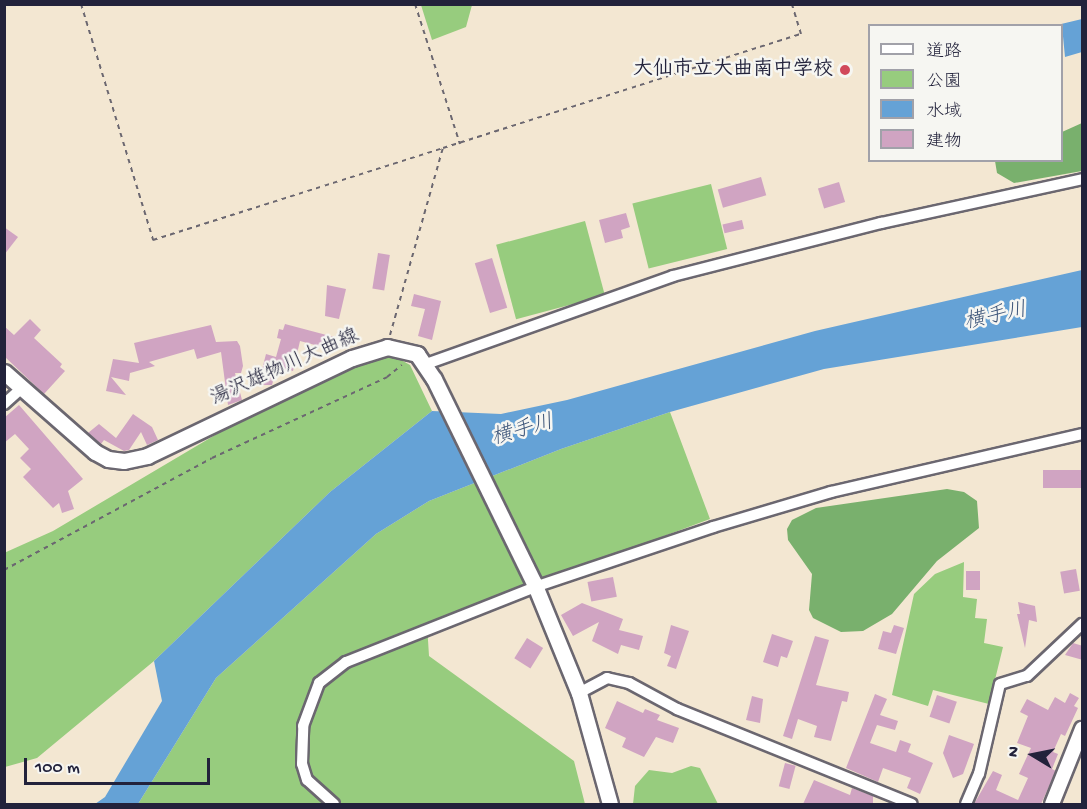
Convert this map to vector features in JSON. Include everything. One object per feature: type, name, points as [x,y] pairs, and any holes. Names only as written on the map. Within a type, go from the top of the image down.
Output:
[{"type":"main road","name":"湯沢雄物川大曲線","points":[[4,372],[94,452],[108,459],[124,461],[147,456],[352,358],[387,347],[421,359]]},
{"type":"main road","points":[[421,359],[434,379],[535,585],[579,693],[610,804]]},
{"type":"main road","points":[[1052,804],[1083,729]]},
{"type":"street","points":[[421,359],[673,276],[881,223],[1083,179]]},
{"type":"street","points":[[4,404],[22,388]]},
{"type":"street","points":[[334,804],[312,786],[302,764],[303,726],[320,683],[346,662],[535,585],[831,492],[1083,434]]},
{"type":"street","points":[[966,804],[979,774],[1000,684],[1027,676],[1083,624]]},
{"type":"street","points":[[579,693],[607,678],[629,683],[677,709],[905,803]]},
{"type":"path","points":[[81,4],[153,240],[801,34],[792,4]]},
{"type":"path","points":[[415,4],[460,144]]},
{"type":"path","points":[[387,347],[443,148]]},
{"type":"path","points":[[4,570],[212,458],[421,359]]},
{"type":"green space","points":[[421,4],[472,5],[466,27],[432,40]]},
{"type":"green space","points":[[1082,123],[1082,171],[1014,183],[997,173],[995,162],[1063,162],[1063,132]]},
{"type":"green space","points":[[711,184],[727,249],[649,269],[632,204]]},
{"type":"green space","points":[[585,221],[605,295],[516,319],[496,245]]},
{"type":"green space","points":[[394,356],[410,365],[432,411],[330,492],[154,661],[37,758],[5,767],[4,553],[53,531],[227,428],[361,363]]},
{"type":"green space","points":[[670,412],[710,519],[427,624],[429,656],[574,761],[585,804],[138,804],[216,678],[376,534],[429,501],[561,449]]},
{"type":"green space","points":[[947,489],[964,492],[977,501],[979,528],[937,561],[892,614],[863,631],[841,632],[813,618],[809,610],[812,574],[788,540],[787,529],[792,520],[816,508]]},
{"type":"green space","points":[[964,562],[963,597],[977,599],[975,618],[987,619],[984,643],[1003,647],[989,704],[933,690],[928,706],[892,695],[914,594],[935,574]]},
{"type":"green space","points":[[691,766],[700,768],[718,804],[633,804],[635,786],[649,770],[672,773]]},
{"type":"water","points":[[1082,19],[1082,52],[1065,57],[1063,24],[1061,24]]},
{"type":"water","name":"横手川","points":[[1082,270],[1082,327],[824,369],[670,412],[561,449],[429,501],[376,534],[216,678],[138,804],[95,804],[105,797],[162,701],[154,661],[330,492],[432,411],[501,414],[567,400],[815,331]]},
{"type":"building","points":[[761,177],[766,195],[723,208],[718,189]]},
{"type":"building","points":[[839,182],[845,202],[824,209],[818,188]]},
{"type":"building","points":[[626,213],[630,227],[621,230],[623,238],[605,243],[599,220]]},
{"type":"building","points":[[742,220],[744,229],[725,233],[723,224]]},
{"type":"building","points":[[4,227],[18,237],[4,255]]},
{"type":"building","points":[[378,253],[390,255],[384,290],[372,289]]},
{"type":"building","points":[[492,258],[507,308],[490,313],[475,263]]},
{"type":"building","points":[[327,285],[346,289],[339,319],[325,316]]},
{"type":"building","points":[[414,294],[441,301],[432,340],[418,336],[425,309],[411,306]]},
{"type":"building","points":[[30,319],[41,330],[34,338],[62,364],[60,367],[65,371],[44,394],[4,356],[4,326],[14,335]]},
{"type":"building","points":[[285,324],[334,337],[330,349],[300,341],[293,371],[277,367],[272,385],[258,385],[266,354],[276,357],[281,339],[277,338],[279,329],[283,330]]},
{"type":"building","points":[[211,325],[216,342],[237,341],[240,346],[243,366],[241,373],[235,373],[242,400],[228,405],[221,352],[197,359],[194,349],[149,362],[155,366],[130,373],[129,381],[111,377],[126,395],[106,391],[113,359],[139,363],[134,343]]},
{"type":"building","points":[[19,405],[83,479],[68,491],[74,509],[62,513],[59,503],[53,508],[23,477],[31,469],[20,458],[29,449],[15,434],[4,443],[4,418]]},
{"type":"building","points":[[133,414],[152,427],[158,440],[147,445],[141,432],[129,450],[124,451],[104,440],[101,444],[88,433],[99,424],[116,438]]},
{"type":"building","points":[[1043,470],[1082,470],[1082,488],[1043,488]]},
{"type":"building","points":[[1076,569],[1080,591],[1064,593],[1060,572]]},
{"type":"building","points":[[966,571],[980,571],[980,590],[966,590]]},
{"type":"building","points":[[613,577],[617,597],[591,602],[587,582]]},
{"type":"building","points":[[1018,602],[1035,606],[1037,622],[1029,620],[1025,648],[1017,614],[1020,614]]},
{"type":"building","points":[[582,603],[623,619],[619,630],[643,636],[639,650],[621,645],[618,654],[592,641],[599,622],[573,636],[561,615]]},
{"type":"building","points":[[671,625],[689,631],[676,669],[667,666],[671,656],[664,653]]},
{"type":"building","points":[[894,625],[904,628],[896,654],[878,649],[883,631],[891,633]]},
{"type":"building","points":[[772,634],[793,641],[787,658],[781,656],[778,667],[763,662]]},
{"type":"building","points":[[815,636],[829,640],[816,685],[849,692],[847,702],[842,701],[831,741],[814,737],[817,726],[798,719],[792,739],[783,736]]},
{"type":"building","points":[[527,638],[543,648],[530,668],[514,658]]},
{"type":"building","points":[[1073,643],[1083,646],[1083,660],[1065,655]]},
{"type":"building","points":[[1070,693],[1079,698],[1074,706],[1078,708],[1065,736],[1061,734],[1053,752],[1058,754],[1052,769],[1056,771],[1041,804],[974,804],[993,771],[1002,775],[996,790],[1018,800],[1028,778],[1019,774],[1031,748],[1017,743],[1028,716],[1020,712],[1027,699],[1048,710],[1055,697],[1065,703]]},
{"type":"building","points":[[875,694],[887,699],[880,715],[898,721],[895,730],[877,725],[870,743],[896,752],[900,740],[911,744],[908,752],[933,763],[920,794],[907,788],[911,778],[883,768],[878,782],[846,768]]},
{"type":"building","points":[[937,695],[957,702],[949,724],[930,717]]},
{"type":"building","points":[[752,696],[763,699],[760,723],[746,720]]},
{"type":"building","points":[[617,701],[643,713],[645,709],[660,715],[657,720],[679,728],[673,743],[656,737],[644,757],[622,747],[626,738],[605,728]]},
{"type":"building","points":[[949,735],[974,744],[963,774],[953,778],[943,753]]},
{"type":"building","points":[[785,763],[796,766],[789,789],[779,786]]},
{"type":"building","points":[[814,780],[850,795],[852,788],[873,796],[873,804],[803,804]]},
{"type":"place","name":"大仙市立大曲南中学校","points":[[845,70]]}]
